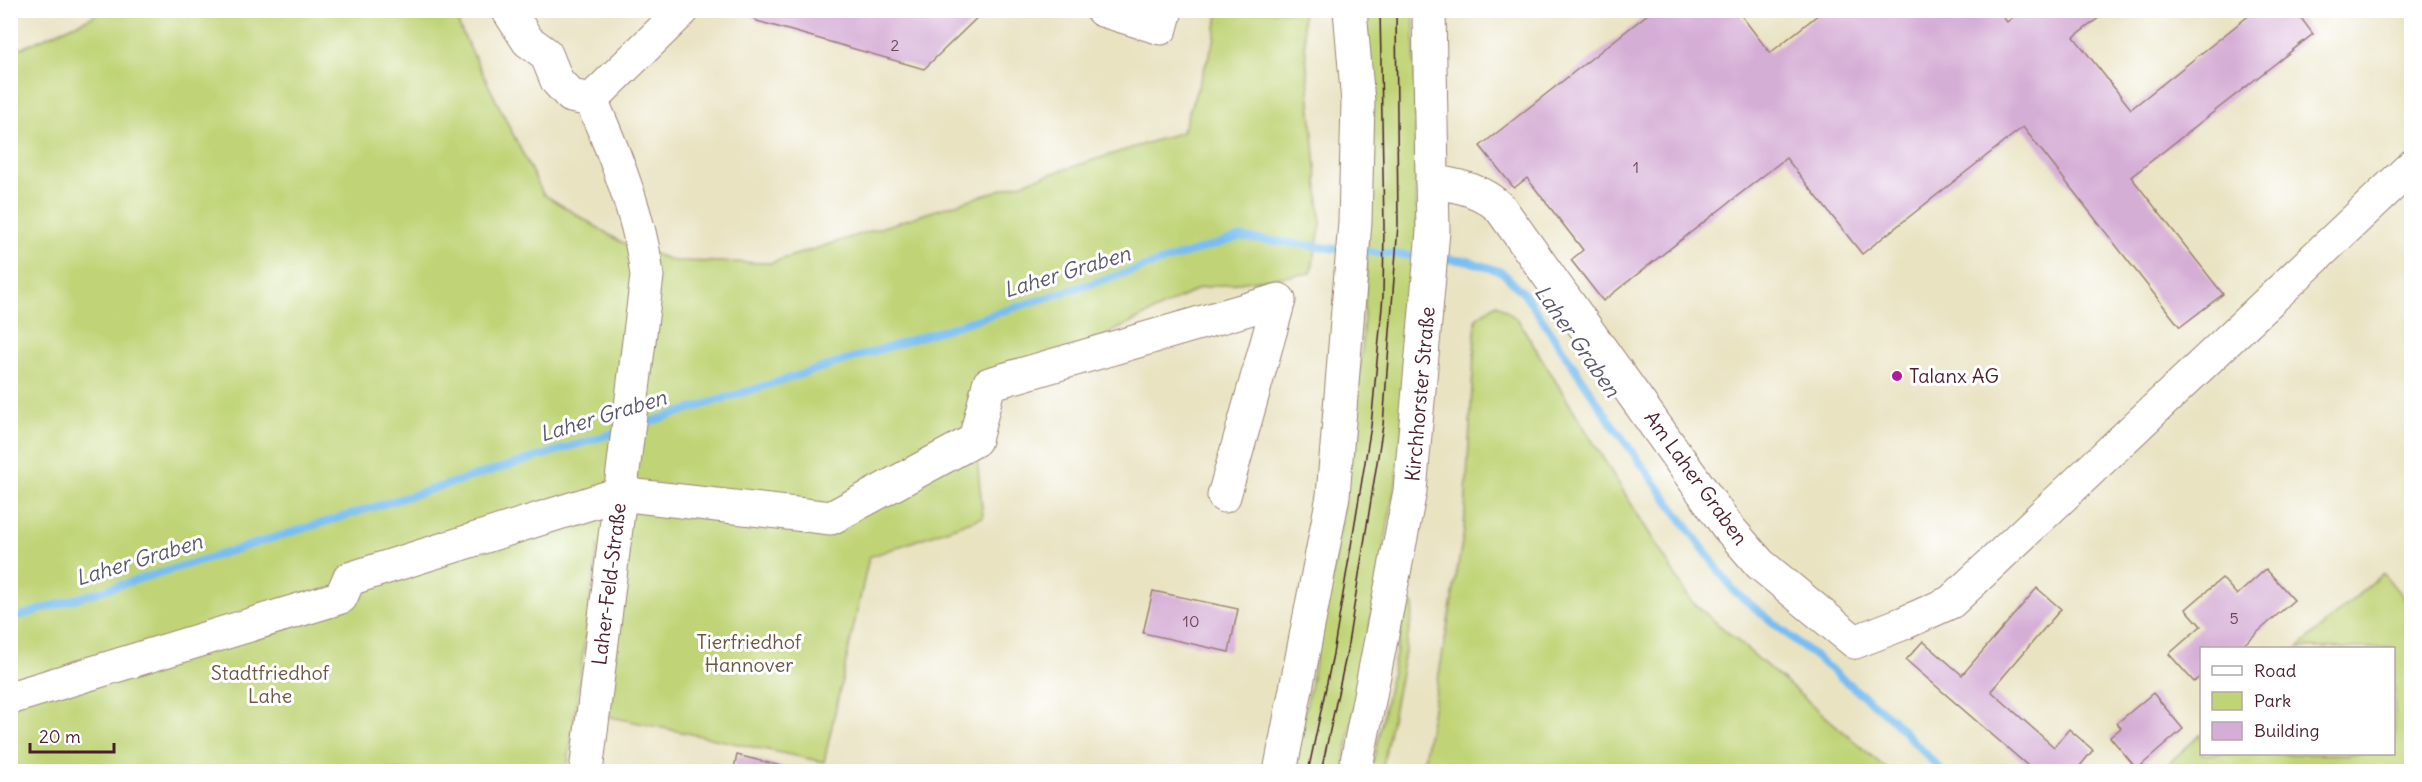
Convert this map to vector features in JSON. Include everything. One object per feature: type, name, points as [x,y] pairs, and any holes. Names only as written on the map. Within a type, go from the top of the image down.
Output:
[{"type":"main road","points":[[508,10],[528,41],[546,54],[557,81],[571,96],[591,100],[683,10]]},
{"type":"main road","points":[[1102,10],[1161,28],[1166,10]]},
{"type":"main road","points":[[1280,771],[1333,496],[1355,222],[1358,102],[1350,10]]},
{"type":"main road","name":"Kirchhorster Straße","points":[[1355,771],[1410,492],[1433,231],[1429,10]]},
{"type":"main road","name":"Laher-Feld-Straße","points":[[586,771],[647,276],[642,238],[603,127],[591,100]]},
{"type":"main road","name":"Am Laher Graben","points":[[1432,181],[1463,186],[1488,196],[1501,209],[1727,526],[1760,564],[1855,642],[1951,602],[2412,166]]},
{"type":"main road","points":[[10,698],[341,597],[350,579],[620,494],[831,518],[975,440],[989,384],[1279,300],[1224,496]]},
{"type":"green space","points":[[100,11],[458,11],[459,26],[543,194],[621,242],[674,261],[770,263],[1182,132],[1215,38],[1218,11],[1302,11],[1321,224],[1311,273],[1200,288],[1038,369],[989,384],[975,440],[983,517],[869,557],[824,762],[606,716],[598,544],[567,771],[11,771],[10,53],[92,17]]},
{"type":"green space","points":[[1365,11],[1414,11],[1417,248],[1400,460],[1343,771],[1293,772],[1338,545],[1361,361],[1367,264]]},
{"type":"green space","points":[[1497,304],[1518,320],[1691,601],[1889,771],[1422,771],[1464,531],[1476,318]]},
{"type":"green space","points":[[2383,573],[2411,607],[2411,771],[2160,771],[2200,735],[2200,755],[2395,755],[2395,647],[2299,647]]},
{"type":"green space","points":[[1409,600],[1414,605],[1382,771],[1371,772],[1407,601]]},
{"type":"building","points":[[744,10],[985,10],[924,69],[757,21]]},
{"type":"building","points":[[1653,10],[1737,10],[1770,53],[1824,10],[1998,10],[2007,22],[2022,10],[2109,10],[2074,37],[2131,109],[2256,10],[2295,10],[2313,34],[2131,177],[2223,294],[2180,327],[2023,127],[1862,254],[1786,158],[1603,301],[1571,260],[1583,250],[1527,178],[1514,188],[1480,146]]},
{"type":"building","points":[[2266,569],[2294,600],[2241,647],[2200,647],[2200,677],[2194,682],[2169,654],[2201,626],[2186,609],[2222,578],[2237,595]]},
{"type":"building","points":[[2037,588],[2061,609],[1991,691],[2054,747],[2069,729],[2093,750],[2075,772],[2035,772],[1906,660],[1923,641],[1962,675]]},
{"type":"building","points":[[1153,591],[1238,609],[1229,652],[1143,633]]},
{"type":"building","points":[[2153,693],[2183,729],[2137,769],[2110,737],[2121,728],[2117,723]]},
{"type":"building","points":[[737,755],[802,771],[802,772],[733,772]]},
{"type":"waterway","name":"Laher Graben","points":[[636,426],[1240,237],[1346,250]]},
{"type":"waterway","name":"Laher Graben","points":[[1359,251],[1424,257]]},
{"type":"waterway","name":"Laher Graben","points":[[1437,258],[1468,261],[1502,272],[1527,297],[1612,424],[1734,591],[1891,718],[1943,772]]},
{"type":"waterway","name":"Laher Graben","points":[[10,619],[621,431]]},
{"type":"tram line","points":[[1308,772],[1333,654],[1371,426],[1383,296],[1380,10]]},
{"type":"tram line","points":[[1321,772],[1346,656],[1383,425],[1398,225],[1396,10]]},
{"type":"place","name":"Talanx AG","points":[[1897,376]]},
{"type":"park label","name":"Tierfriedhof Hannover","points":[[749,654]]},
{"type":"park label","name":"Stadtfriedhof Lahe","points":[[270,684]]}]
